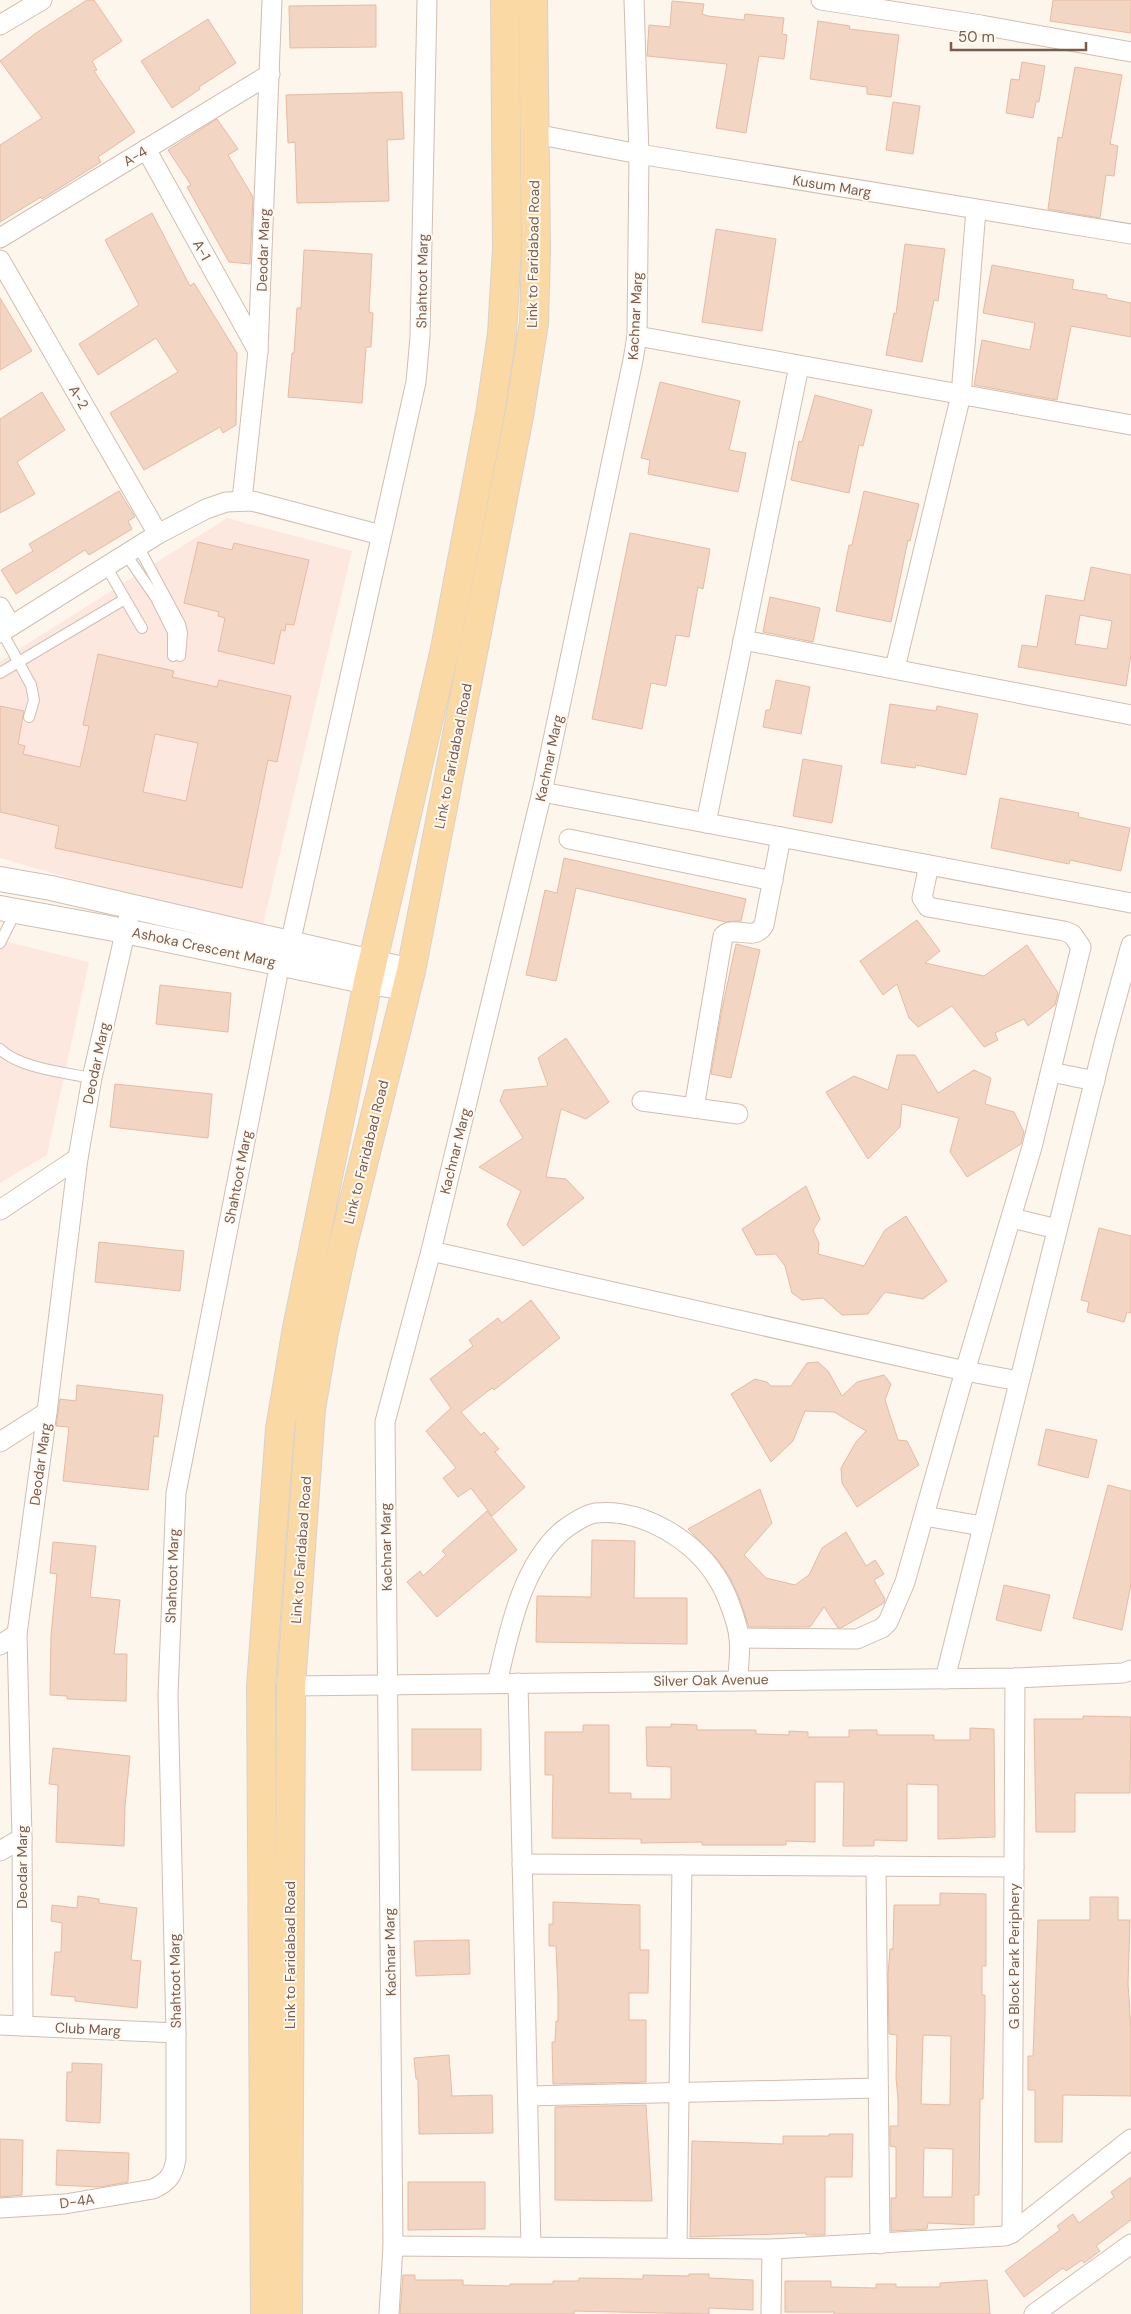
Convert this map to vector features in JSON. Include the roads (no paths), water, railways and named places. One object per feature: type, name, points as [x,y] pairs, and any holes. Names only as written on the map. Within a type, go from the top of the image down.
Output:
[{"type":"main road","name":"Link to Faridabad Road","points":[[265,2314],[261,1686],[280,1429],[297,1328],[370,973],[445,649],[494,388],[502,334],[507,248],[505,0]]},
{"type":"main road","name":"Link to Faridabad Road","points":[[288,2314],[291,1686],[311,1409],[324,1332],[342,1249],[409,979],[498,532],[534,323],[536,249],[533,0]]},
{"type":"street","points":[[0,25],[42,0]]},
{"type":"street","name":"Deodar Marg","points":[[242,500],[258,351],[272,0]]},
{"type":"street","name":"Shahtoot Marg","points":[[154,2189],[165,2183],[173,2174],[176,2159],[176,2033],[168,1694],[176,1493],[285,953],[376,556],[406,436],[416,382],[420,337],[427,0]]},
{"type":"street","name":"Kachnar Marg","points":[[389,2314],[393,2246],[385,1422],[431,1251],[542,792],[637,336],[640,154],[634,0]]},
{"type":"street","points":[[821,0],[851,2],[1131,52]]},
{"type":"street","name":"A-4","points":[[0,238],[270,74]]},
{"type":"street","name":"Kusum Marg","points":[[535,134],[640,154],[1131,234]]},
{"type":"street","name":"A-1","points":[[146,149],[258,351]]},
{"type":"street","points":[[896,668],[961,395],[976,210]]},
{"type":"street","name":"A-2","points":[[0,260],[158,534]]},
{"type":"street","points":[[637,336],[1131,425]]},
{"type":"street","points":[[706,823],[799,366]]},
{"type":"street","points":[[0,606],[4,630],[158,534],[206,509],[242,500],[381,535]]},
{"type":"street","points":[[744,640],[1131,715]]},
{"type":"street","points":[[542,792],[1131,903]]},
{"type":"street","points":[[694,1108],[723,936],[731,932],[753,934],[761,930],[781,837]]},
{"type":"street","points":[[569,839],[773,881]]},
{"type":"street","points":[[739,1638],[857,1640],[882,1628],[892,1614],[905,1582],[965,1371],[1012,1218],[1080,957],[1081,947],[1078,940],[1072,934],[1064,931],[928,907],[922,898],[929,865]]},
{"type":"street","points":[[0,879],[52,888],[131,907],[285,953]]},
{"type":"street","name":"Deodar Marg","points":[[22,2026],[22,1838],[17,1634],[48,1412],[78,1158],[92,1078],[131,907]]},
{"type":"street","name":"Ashoka Crescent Marg","points":[[8,910],[124,931],[285,953],[370,973],[409,979]]},
{"type":"street","points":[[945,1679],[982,1526],[1131,945]]},
{"type":"street","points":[[1051,1072],[1095,1081]]},
{"type":"street","points":[[642,1101],[738,1114]]},
{"type":"street","points":[[0,1210],[78,1158]]},
{"type":"street","points":[[1012,1218],[1058,1229]]},
{"type":"street","points":[[431,1251],[965,1371],[1019,1381]]},
{"type":"street","points":[[0,1442],[48,1412]]},
{"type":"street","points":[[497,1682],[512,1619],[522,1590],[533,1570],[562,1531],[594,1513],[638,1518],[671,1532],[708,1565],[720,1582],[739,1638],[738,1680]]},
{"type":"street","points":[[924,1516],[982,1526]]},
{"type":"street","points":[[0,1645],[17,1634]]},
{"type":"street","name":"Silver Oak Avenue","points":[[291,1686],[497,1682],[1016,1678],[1123,1673],[1131,1670]]},
{"type":"street","name":"G Block Park Periphery","points":[[1012,2233],[1016,1678]]},
{"type":"street","points":[[518,1683],[531,2247]]},
{"type":"street","points":[[0,1851],[22,1838]]},
{"type":"street","points":[[522,1864],[1014,1867]]},
{"type":"street","points":[[676,2248],[682,1865]]},
{"type":"street","points":[[876,1866],[880,2244]]},
{"type":"street","name":"Club Marg","points":[[0,2025],[176,2033]]},
{"type":"street","points":[[528,2096],[878,2088]]},
{"type":"street","points":[[393,2246],[772,2249],[998,2237],[1012,2233],[1131,2139]]},
{"type":"street","name":"D-4A","points":[[0,2208],[65,2204],[154,2189]]},
{"type":"street","points":[[1034,2314],[1131,2244]]},
{"type":"street","points":[[771,2314],[772,2249]]},
{"type":"lane","points":[[132,550],[180,624],[182,633],[176,656],[173,632],[132,550]]},
{"type":"lane","points":[[106,566],[142,628]]},
{"type":"lane","points":[[0,673],[18,660],[125,599]]},
{"type":"lane","points":[[4,630],[31,685],[34,700],[30,717]]},
{"type":"lane","points":[[0,943],[8,910]]},
{"type":"lane","points":[[0,1049],[14,1060],[92,1078]]}]
